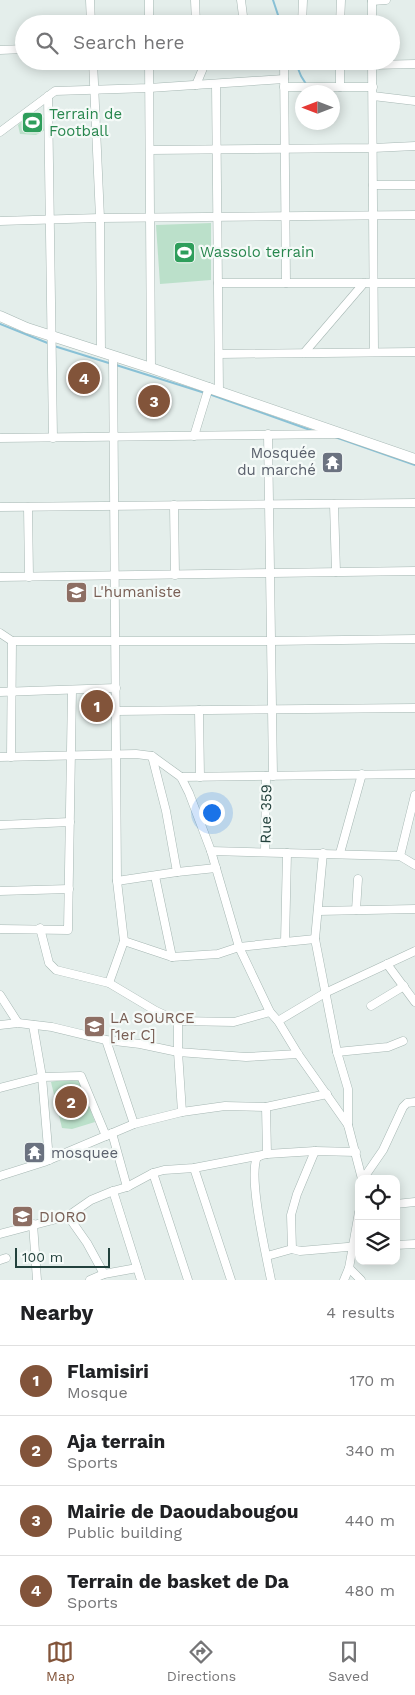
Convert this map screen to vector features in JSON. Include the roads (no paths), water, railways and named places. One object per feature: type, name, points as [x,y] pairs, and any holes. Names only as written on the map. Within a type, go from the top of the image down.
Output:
[{"type":"street","points":[[90,0],[91,15]]},
{"type":"street","points":[[149,0],[149,15]]},
{"type":"street","points":[[195,0],[196,15]]},
{"type":"street","points":[[241,0],[243,15]]},
{"type":"street","points":[[303,15],[304,0]]},
{"type":"street","points":[[340,15],[341,0]]},
{"type":"street","points":[[372,15],[372,1],[386,0]]},
{"type":"street","points":[[0,50],[15,49]]},
{"type":"street","points":[[400,64],[415,64]]},
{"type":"street","points":[[93,70],[100,218],[101,352]]},
{"type":"street","points":[[149,70],[151,368]]},
{"type":"street","points":[[196,85],[202,70]]},
{"type":"street","points":[[284,70],[286,283]]},
{"type":"street","points":[[340,70],[340,85]]},
{"type":"street","points":[[372,70],[374,352]]},
{"type":"street","points":[[0,132],[55,92],[216,84],[284,83],[312,85]]},
{"type":"street","points":[[216,84],[219,391]]},
{"type":"street","points":[[340,87],[373,87]]},
{"type":"street","points":[[48,96],[53,438]]},
{"type":"street","points":[[373,96],[415,101]]},
{"type":"street","points":[[150,150],[415,146]]},
{"type":"street","points":[[373,186],[415,185]]},
{"type":"street","points":[[0,221],[150,217],[415,215]]},
{"type":"street","points":[[218,283],[415,283]]},
{"type":"street","points":[[304,353],[364,283]]},
{"type":"street","points":[[0,316],[51,337],[209,387],[415,459]]},
{"type":"street","points":[[219,354],[415,352]]},
{"type":"street","points":[[109,982],[124,941],[117,881],[113,356]]},
{"type":"street","points":[[194,436],[209,387]]},
{"type":"street","name":"Rue 359","points":[[265,852],[272,709],[268,434]]},
{"type":"street","points":[[0,438],[346,434]]},
{"type":"street","points":[[0,507],[415,503]]},
{"type":"street","points":[[334,504],[336,572]]},
{"type":"street","points":[[174,505],[175,575]]},
{"type":"street","points":[[28,507],[30,577]]},
{"type":"street","points":[[0,578],[415,571]]},
{"type":"street","points":[[0,633],[12,641],[116,642],[415,639]]},
{"type":"street","points":[[11,757],[12,641]]},
{"type":"street","points":[[0,692],[116,688]]},
{"type":"street","points":[[0,929],[40,928],[68,930],[72,690]]},
{"type":"street","points":[[116,711],[415,708]]},
{"type":"street","points":[[199,710],[200,777]]},
{"type":"street","points":[[0,757],[136,754],[152,756],[181,777],[189,792],[211,851],[239,947],[270,1012],[348,1124]]},
{"type":"street","points":[[152,756],[166,810],[177,872]]},
{"type":"street","points":[[340,853],[362,774]]},
{"type":"street","points":[[181,777],[415,774]]},
{"type":"street","points":[[400,856],[415,794]]},
{"type":"street","points":[[0,825],[70,822]]},
{"type":"street","points":[[211,851],[400,856],[415,865]]},
{"type":"street","points":[[285,942],[287,853]]},
{"type":"street","points":[[322,853],[315,939],[337,1052],[348,1089],[348,1124],[362,1175]]},
{"type":"street","points":[[117,881],[216,868]]},
{"type":"street","points":[[155,876],[172,958]]},
{"type":"street","points":[[356,910],[358,879]]},
{"type":"street","points":[[0,891],[69,889]]},
{"type":"street","points":[[318,911],[415,909]]},
{"type":"street","points":[[40,928],[49,963],[56,970],[109,982],[156,1011],[178,1021],[234,1022],[270,1012]]},
{"type":"street","points":[[124,941],[172,958],[218,954],[239,947],[315,939]]},
{"type":"street","points":[[278,1021],[325,993],[415,951]]},
{"type":"street","points":[[387,964],[415,1002]]},
{"type":"street","points":[[371,1006],[404,986]]},
{"type":"street","points":[[0,994],[18,1023]]},
{"type":"street","points":[[178,1021],[182,1112]]},
{"type":"street","points":[[0,1025],[18,1023],[52,1027],[106,1040],[140,1044],[178,1052],[246,1057],[298,1054]]},
{"type":"street","points":[[33,1025],[42,1077],[49,1160]]},
{"type":"street","points":[[106,1040],[134,1124]]},
{"type":"street","points":[[337,1052],[388,1047],[403,1041]]},
{"type":"street","points":[[0,1088],[42,1077],[81,1076],[109,1135],[127,1187]]},
{"type":"street","points":[[0,1176],[49,1160],[134,1124],[182,1112],[225,1106],[266,1107],[327,1094]]},
{"type":"street","points":[[366,1175],[383,1150],[403,1107],[407,1103],[415,1102]]},
{"type":"street","points":[[266,1107],[267,1154]]},
{"type":"street","points":[[0,1234],[68,1216],[92,1200],[164,1170],[194,1168],[267,1154],[315,1151],[356,1152]]},
{"type":"street","points":[[292,1249],[291,1215],[297,1194],[315,1151]]},
{"type":"street","points":[[267,1154],[257,1157],[254,1164],[254,1176],[271,1280]]},
{"type":"street","points":[[194,1168],[231,1280]]},
{"type":"street","points":[[153,1173],[188,1280]]},
{"type":"street","points":[[114,1191],[141,1280]]},
{"type":"street","points":[[400,1204],[415,1202]]},
{"type":"street","points":[[68,1216],[87,1243],[102,1277]]},
{"type":"street","points":[[34,1224],[37,1280]]},
{"type":"street","points":[[400,1245],[415,1244]]},
{"type":"street","points":[[266,1256],[292,1249],[355,1246]]},
{"type":"street","points":[[344,1280],[355,1249]]},
{"type":"street","points":[[90,1280],[137,1268]]},
{"type":"street","points":[[349,1268],[361,1280]]},
{"type":"waterway","points":[[273,0],[278,15]]},
{"type":"waterway","points":[[299,70],[306,84]]},
{"type":"waterway","points":[[0,324],[50,344]]},
{"type":"waterway","points":[[54,346],[112,364]]},
{"type":"waterway","points":[[116,365],[205,393]]},
{"type":"waterway","points":[[209,394],[313,431]]},
{"type":"waterway","points":[[335,437],[415,465]]},
{"type":"place","name":"Terrain de Football","points":[[33,123]]},
{"type":"place","name":"Wassolo terrain","points":[[184,252]]},
{"type":"place","name":"Terrain de basket de Da","points":[[84,378]]},
{"type":"place","name":"Mairie de Daoudabougou","points":[[154,401]]},
{"type":"place","name":"Mosquée du marché","points":[[332,462]]},
{"type":"place","name":"L'humaniste","points":[[77,592]]},
{"type":"place","name":"Flamisiri","points":[[97,706]]},
{"type":"place","name":"LA SOURCE [1er C]","points":[[94,1027]]},
{"type":"place","name":"Aja terrain","points":[[71,1102]]},
{"type":"place","name":"mosquee","points":[[35,1153]]},
{"type":"place","name":"DIORO","points":[[23,1217]]}]
